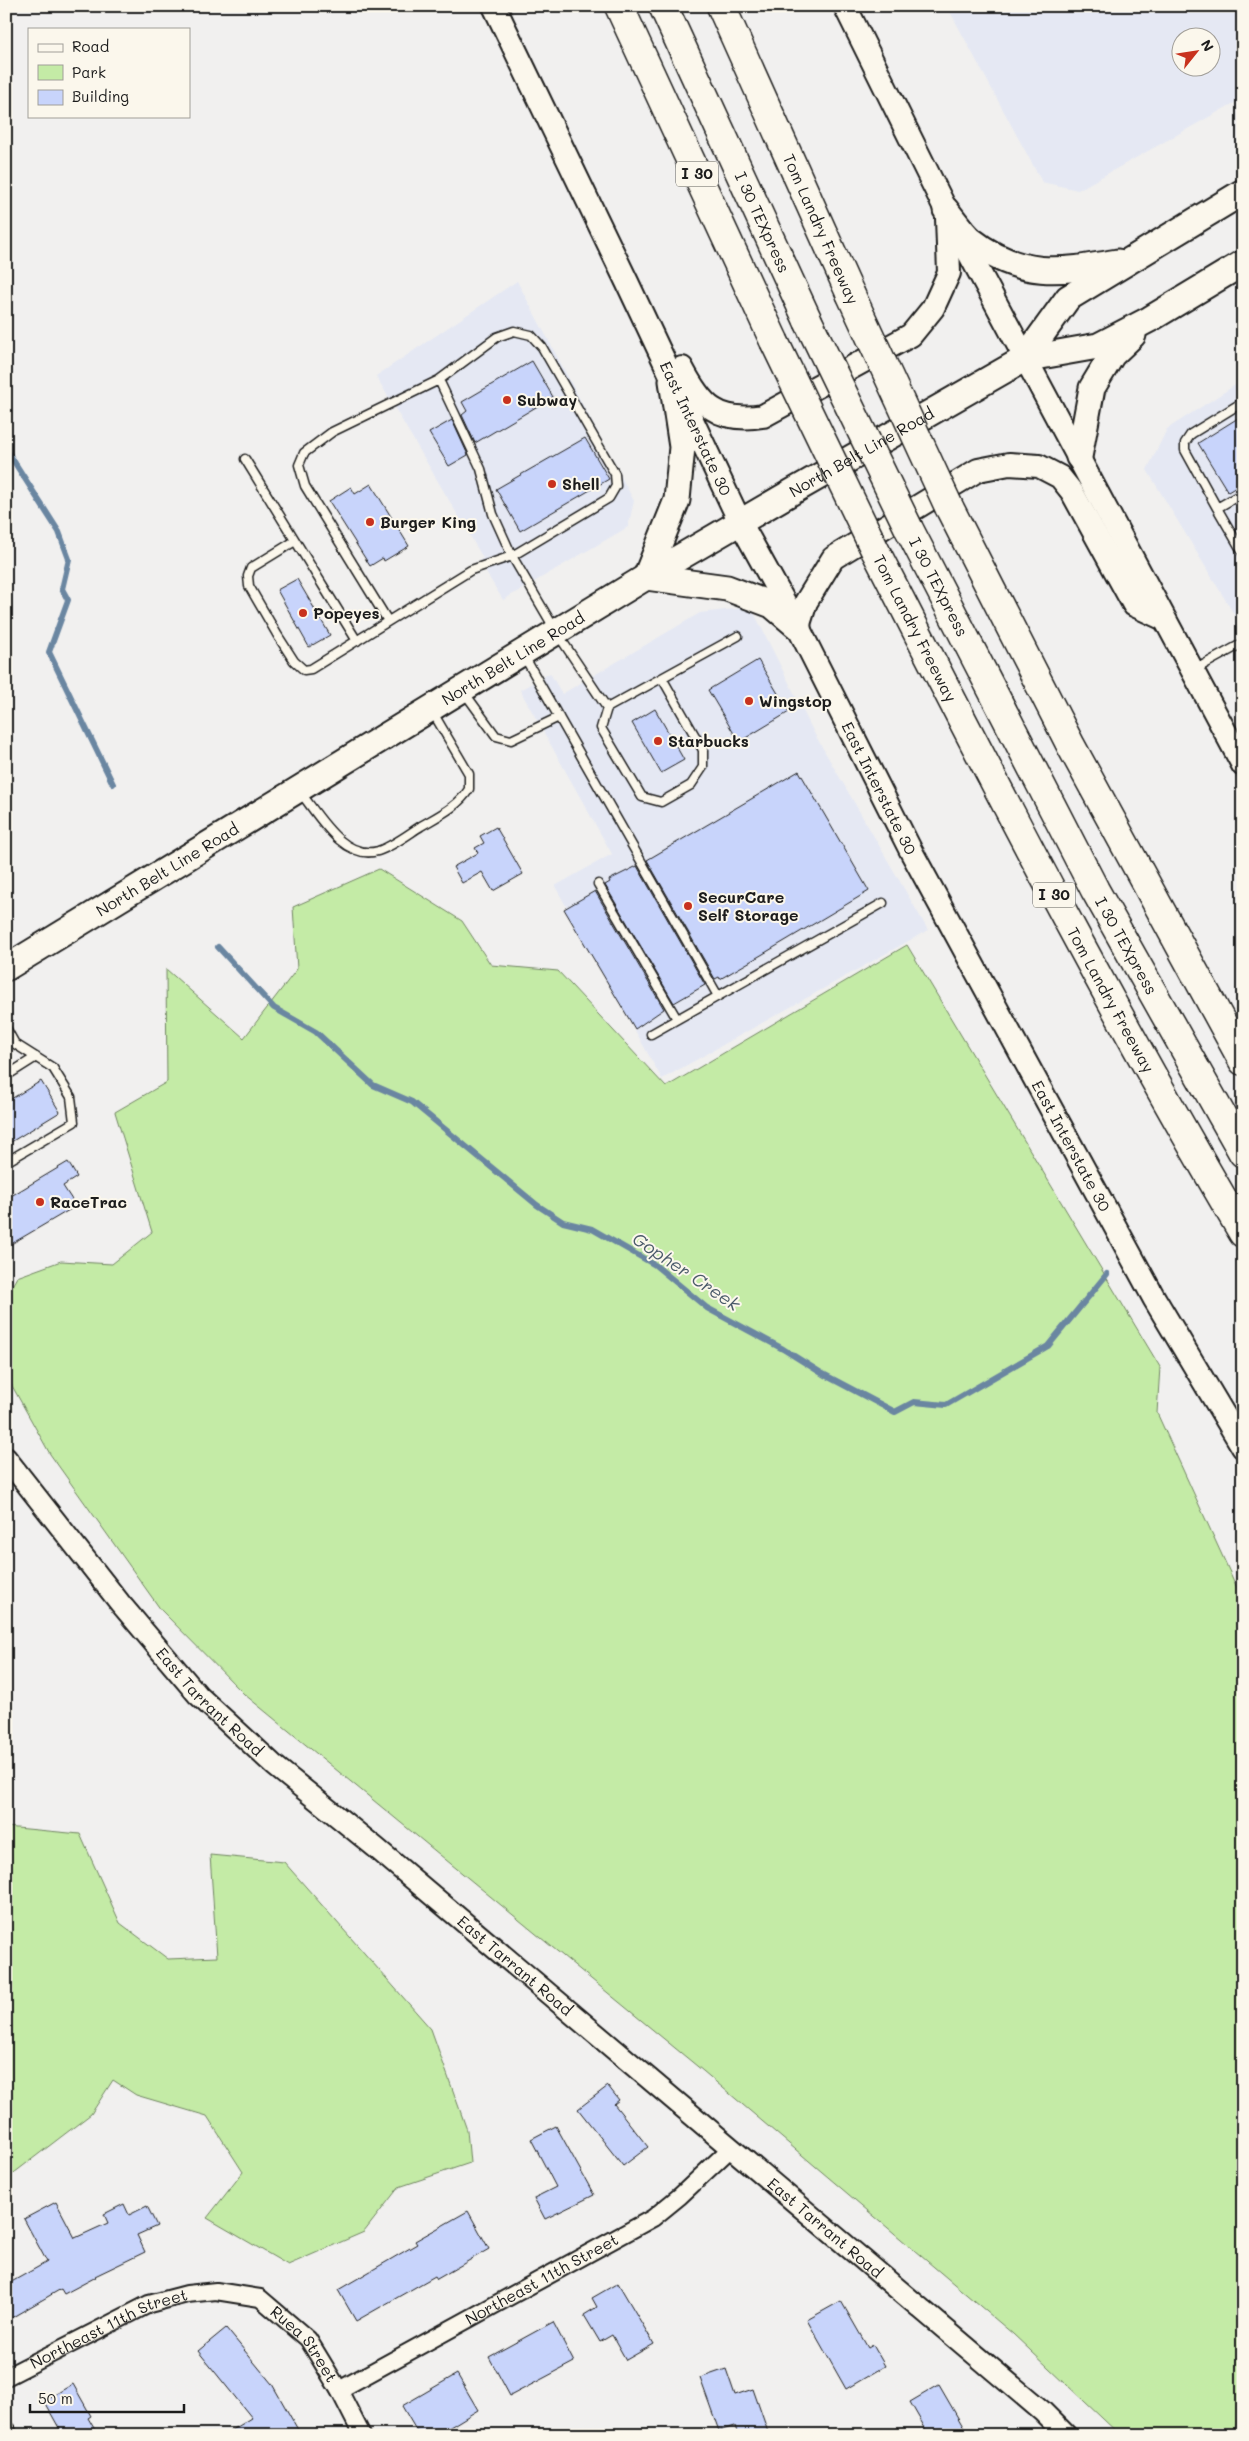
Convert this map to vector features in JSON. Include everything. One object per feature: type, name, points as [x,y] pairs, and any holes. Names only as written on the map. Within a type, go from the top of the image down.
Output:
[{"type":"highway","name":"Tom Landry Freeway","points":[[619,6],[774,342],[876,550],[1001,796],[1071,927],[1243,1233]]},
{"type":"highway","name":"I 30 TEXpress","points":[[663,6],[808,321],[909,529],[1090,882],[1243,1153]]},
{"type":"highway","name":"Tom Landry Freeway","points":[[721,6],[850,294],[949,508],[1080,763],[1243,1061]]},
{"type":"main road","name":"East Interstate 30","points":[[494,6],[740,522],[798,627],[912,853],[1154,1298],[1243,1447]]},
{"type":"main road","points":[[845,6],[946,210],[1024,359],[1080,457],[1162,618],[1243,765]]},
{"type":"main road","name":"North Belt Line Road","points":[[1024,359],[1068,298],[1243,192]]},
{"type":"main road","points":[[627,282],[650,308],[696,394],[706,406],[723,414],[749,418],[763,416],[911,335],[933,308],[949,273],[946,210]]},
{"type":"main road","points":[[946,210],[970,239],[1001,258],[1025,268],[1058,271],[1132,259]]},
{"type":"main road","name":"North Belt Line Road","points":[[6,968],[432,710],[646,577],[1024,359],[1098,346],[1150,319],[1243,263]]},
{"type":"main road","points":[[1080,457],[1092,388],[1112,355],[1150,319]]},
{"type":"main road","points":[[672,381],[682,447],[678,500],[646,577],[727,588],[772,605],[798,627],[806,602],[833,558],[978,470],[1010,464],[1038,466],[1060,476],[1072,492],[1134,605],[1162,618]]},
{"type":"street","name":"East Tarrant Road","points":[[6,1458],[120,1603],[198,1695],[275,1766],[375,1847],[1042,2411],[1066,2435]]},
{"type":"street","name":"Northeast 11th Street","points":[[340,2390],[653,2218],[680,2196],[730,2149]]},
{"type":"street","name":"Northeast 11th Street","points":[[6,2377],[149,2304],[187,2294],[216,2291]]},
{"type":"street","name":"Ruea Street","points":[[216,2291],[260,2298],[308,2339],[340,2390],[362,2435]]},
{"type":"street","points":[[6,2430],[8,2435]]},
{"type":"lane","points":[[295,541],[251,568],[248,576],[249,586],[278,636],[294,661],[304,670],[311,669],[471,570],[512,556],[609,498],[616,486],[615,474],[542,347],[531,335],[514,331],[497,337],[438,380],[332,432],[304,453],[299,466],[305,486],[388,621]]},
{"type":"lane","points":[[438,380],[481,469],[493,514],[512,556],[558,633],[607,708]]},
{"type":"lane","points":[[1243,402],[1190,434],[1185,443],[1185,450],[1243,552]]},
{"type":"lane","points":[[245,459],[357,641]]},
{"type":"lane","points":[[1217,508],[1243,493]]},
{"type":"lane","points":[[662,678],[703,750],[703,767],[691,785],[661,802],[642,798],[601,728],[607,708],[738,636]]},
{"type":"lane","points":[[1192,671],[1243,643]]},
{"type":"lane","points":[[523,654],[718,996]]},
{"type":"lane","points":[[463,691],[496,736],[511,740],[559,717]]},
{"type":"lane","points":[[299,790],[334,834],[352,848],[364,852],[377,851],[390,846],[456,804],[469,789],[468,774],[432,710]]},
{"type":"lane","points":[[598,884],[677,1019]]},
{"type":"lane","points":[[651,1034],[883,903]]},
{"type":"lane","points":[[6,1028],[15,1044],[53,1068],[71,1097],[74,1122],[6,1162]]},
{"type":"lane","points":[[6,1076],[36,1057]]},
{"type":"shaded area","points":[[947,6],[1243,6],[1243,98],[1078,190],[1042,182]]},
{"type":"shaded area","points":[[517,281],[634,501],[628,527],[503,600],[479,561],[483,558],[376,376]]},
{"type":"shaded area","points":[[1243,380],[1243,629],[1147,470],[1167,429]]},
{"type":"shaded area","points":[[751,607],[814,733],[928,930],[662,1079],[555,886],[612,854],[520,690],[550,673],[562,694],[700,613]]},
{"type":"green space","points":[[379,869],[462,921],[491,965],[558,971],[666,1087],[907,945],[1160,1367],[1157,1413],[1243,1601],[1243,2392],[1234,2435],[1120,2435],[1013,2334],[703,2071],[244,1694],[161,1610],[50,1454],[6,1375],[6,1296],[17,1277],[61,1261],[112,1264],[152,1232],[115,1112],[167,1082],[166,969],[244,1038],[297,969],[293,907]]},
{"type":"green space","points":[[6,1827],[80,1834],[120,1923],[168,1959],[217,1957],[210,1855],[284,1862],[431,2029],[467,2130],[470,2163],[399,2187],[364,2232],[288,2265],[207,2218],[243,2172],[207,2116],[136,2095],[113,2080],[91,2114],[6,2179]]},
{"type":"building","name":"Subway","points":[[532,361],[553,397],[475,443],[462,415],[467,411],[462,402]]},
{"type":"building","points":[[1243,415],[1243,483],[1228,492],[1198,443]]},
{"type":"building","points":[[452,420],[468,455],[449,466],[429,433]]},
{"type":"building","name":"Shell","points":[[585,438],[609,479],[520,531],[496,489]]},
{"type":"building","name":"Burger King","points":[[371,484],[409,546],[384,561],[383,558],[370,566],[329,501],[351,487],[355,494]]},
{"type":"building","name":"Popeyes","points":[[297,579],[330,635],[309,647],[277,590]]},
{"type":"building","name":"Wingstop","points":[[758,660],[789,712],[739,742],[708,690]]},
{"type":"building","name":"Starbucks","points":[[655,709],[684,760],[661,773],[632,723]]},
{"type":"building","points":[[799,771],[869,891],[720,979],[719,977],[715,979],[647,860]]},
{"type":"building","points":[[496,827],[523,874],[493,891],[482,872],[462,883],[453,867],[478,853],[475,848],[484,843],[480,836]]},
{"type":"building","points":[[637,866],[705,985],[674,1003],[605,885],[610,882],[609,880]]},
{"type":"building","points":[[595,891],[664,1009],[635,1029],[564,909]]},
{"type":"building","points":[[41,1081],[60,1112],[6,1145],[6,1102]]},
{"type":"building","name":"RaceTrac","points":[[68,1162],[77,1177],[63,1186],[76,1206],[6,1247],[6,1199]]},
{"type":"building","points":[[608,2086],[619,2100],[614,2104],[648,2147],[623,2166],[578,2109]]},
{"type":"building","points":[[556,2126],[594,2195],[545,2219],[534,2198],[556,2187],[531,2139]]},
{"type":"building","points":[[56,2202],[75,2238],[108,2223],[104,2214],[124,2204],[129,2215],[147,2206],[157,2226],[137,2235],[145,2252],[95,2276],[64,2294],[61,2289],[11,2318],[6,2309],[6,2285],[47,2262],[24,2219]]},
{"type":"building","points":[[468,2211],[489,2249],[437,2279],[435,2276],[356,2321],[338,2290],[417,2244],[415,2241]]},
{"type":"building","points":[[618,2283],[654,2344],[626,2360],[612,2335],[600,2342],[584,2315],[597,2307],[592,2298]]},
{"type":"building","points":[[841,2301],[868,2348],[873,2345],[885,2366],[846,2389],[807,2320]]},
{"type":"building","points":[[553,2322],[574,2362],[510,2396],[489,2357]]},
{"type":"building","points":[[226,2328],[272,2384],[301,2435],[224,2435],[252,2418],[198,2351]]},
{"type":"building","points":[[726,2369],[735,2395],[753,2389],[769,2435],[738,2435],[735,2426],[719,2431],[700,2378]]},
{"type":"building","points":[[457,2374],[478,2410],[437,2435],[419,2435],[402,2406]]},
{"type":"building","points":[[73,2384],[91,2416],[88,2418],[98,2435],[63,2435],[44,2401]]},
{"type":"building","points":[[939,2385],[968,2435],[929,2435],[910,2402]]},
{"type":"waterway","name":"Gopher Creek","points":[[6,449],[59,532],[69,559],[62,589],[68,600],[49,652],[113,784]]},
{"type":"waterway","name":"Gopher Creek","points":[[218,947],[274,1008],[316,1032],[373,1085],[412,1102],[537,1205],[563,1222],[592,1229],[655,1265],[707,1308],[783,1349],[823,1374],[895,1412],[914,1402],[946,1405],[1048,1346],[1107,1274]]},
{"type":"place","name":"Subway","points":[[507,400]]},
{"type":"place","name":"Shell","points":[[552,484]]},
{"type":"place","name":"Burger King","points":[[370,522]]},
{"type":"place","name":"Popeyes","points":[[303,613]]},
{"type":"place","name":"Wingstop","points":[[749,701]]},
{"type":"place","name":"Starbucks","points":[[658,741]]},
{"type":"place","name":"SecurCare Self Storage","points":[[688,906]]},
{"type":"place","name":"RaceTrac","points":[[40,1202]]}]
